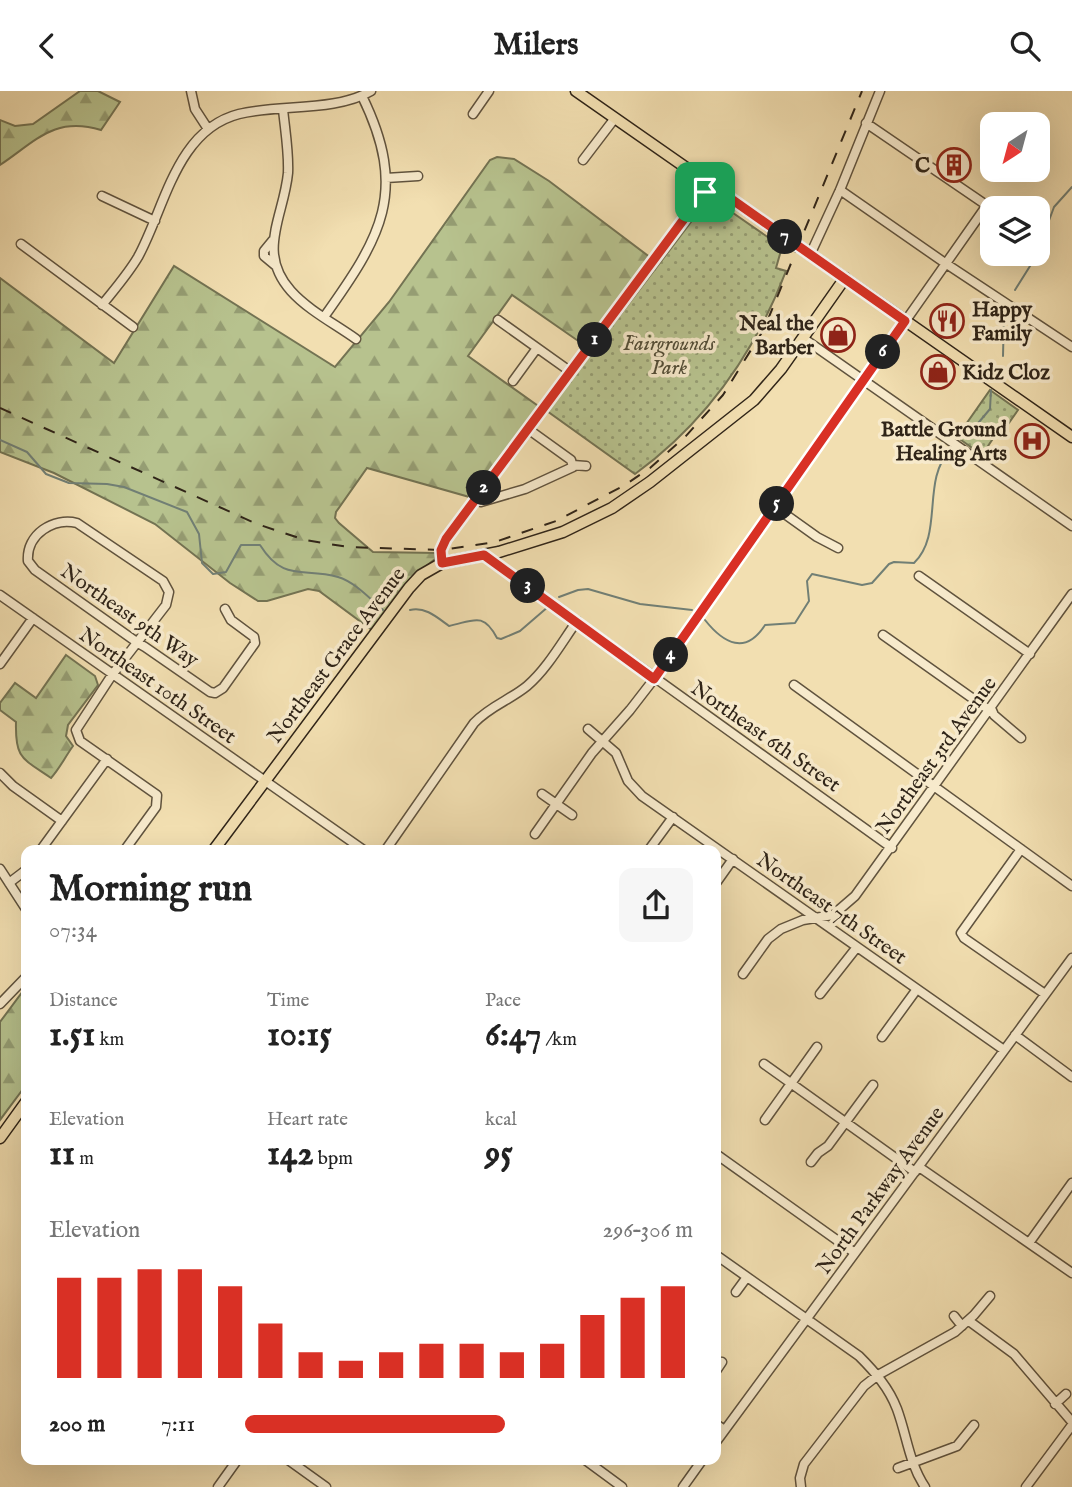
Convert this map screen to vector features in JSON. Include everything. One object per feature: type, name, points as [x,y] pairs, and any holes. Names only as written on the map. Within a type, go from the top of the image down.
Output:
[{"type":"main road","points":[[576,91],[1072,436]]},
{"type":"main road","name":"Northeast Grace Avenue","points":[[217,845],[414,582],[432,567],[442,563],[533,543],[563,531],[612,508],[642,488],[754,400],[769,385],[845,278]]},
{"type":"main road","points":[[0,1138],[21,1109]]},
{"type":"street","points":[[191,91],[195,109],[208,129]]},
{"type":"street","points":[[102,305],[136,260],[185,156],[208,129],[242,113],[324,103],[362,96],[371,91]]},
{"type":"street","points":[[473,114],[489,91]]},
{"type":"street","points":[[810,255],[880,91]]},
{"type":"street","points":[[324,317],[370,249],[381,218],[386,178],[383,154],[378,130],[362,96]]},
{"type":"street","points":[[283,109],[288,172],[273,240],[276,266],[291,292],[356,339]]},
{"type":"street","points":[[583,160],[615,118]]},
{"type":"street","points":[[866,123],[980,200]]},
{"type":"street","points":[[386,178],[418,176]]},
{"type":"street","points":[[442,563],[441,550],[446,539],[710,184]]},
{"type":"street","points":[[840,190],[1072,347]]},
{"type":"street","points":[[102,196],[155,221]]},
{"type":"street","points":[[535,834],[602,740],[654,679],[945,263],[980,219]]},
{"type":"street","points":[[21,244],[133,327]]},
{"type":"street","points":[[498,320],[571,372]]},
{"type":"street","points":[[803,338],[1072,526]]},
{"type":"street","points":[[513,381],[537,348]]},
{"type":"street","points":[[528,429],[571,460],[573,465]]},
{"type":"street","points":[[573,465],[586,466]]},
{"type":"street","points":[[475,500],[481,502],[525,489],[569,470],[573,465]]},
{"type":"street","points":[[775,507],[817,537],[838,548]]},
{"type":"street","name":"Northeast 9th Way","points":[[138,643],[166,605],[169,593],[163,581],[86,527],[72,521],[57,522],[44,529],[31,545],[28,561],[35,570],[138,643],[215,693],[223,688],[255,643],[254,637],[231,620],[225,609]]},
{"type":"street","name":"Northeast 6th Street","points":[[484,555],[892,848]]},
{"type":"street","points":[[919,576],[1030,654]]},
{"type":"street","name":"Northeast 3rd Avenue","points":[[743,974],[760,949],[775,934],[795,922],[833,915],[848,904],[892,848],[1072,594]]},
{"type":"street","name":"Northeast 10th Street","points":[[0,595],[356,845]]},
{"type":"street","points":[[0,664],[33,618]]},
{"type":"street","points":[[389,845],[474,723],[493,706],[534,679],[577,621]]},
{"type":"street","points":[[883,635],[990,709],[1021,738]]},
{"type":"street","points":[[128,845],[156,807],[158,798],[153,791],[80,741],[75,732],[112,675],[138,643]]},
{"type":"street","points":[[794,685],[1072,885]]},
{"type":"street","name":"Northeast 7th Street","points":[[588,729],[616,753],[631,786],[713,845]]},
{"type":"street","points":[[44,845],[107,759]]},
{"type":"street","points":[[0,773],[62,821]]},
{"type":"street","points":[[542,794],[572,815]]},
{"type":"street","points":[[652,845],[673,817]]},
{"type":"street","points":[[1021,849],[961,933],[964,938],[1045,994]]},
{"type":"street","name":"Northeast 7th Street","points":[[721,851],[1004,1051]]},
{"type":"street","points":[[721,876],[733,859]]},
{"type":"street","points":[[0,869],[21,901]]},
{"type":"street","points":[[9,883],[21,874]]},
{"type":"street","points":[[820,994],[856,947]]},
{"type":"street","name":"North Parkway Avenue","points":[[721,1434],[1072,958]]},
{"type":"street","points":[[0,1004],[21,982]]},
{"type":"street","points":[[882,1037],[917,989]]},
{"type":"street","points":[[1015,1035],[1072,1077]]},
{"type":"street","points":[[765,1120],[817,1047]]},
{"type":"street","points":[[764,1064],[846,1123],[1072,1273]]},
{"type":"street","points":[[811,1162],[828,1146],[873,1085]]},
{"type":"street","points":[[721,1158],[855,1253]]},
{"type":"street","points":[[1029,1243],[1072,1183]]},
{"type":"street","points":[[721,1259],[859,1356],[877,1375],[897,1410],[913,1464],[925,1487]]},
{"type":"street","points":[[736,1292],[747,1277]]},
{"type":"street","points":[[801,1487],[800,1478],[804,1464],[853,1398],[877,1375],[949,1336],[966,1323],[990,1296]]},
{"type":"street","points":[[954,1317],[1013,1354],[1072,1424],[1029,1484],[1039,1487]]},
{"type":"street","points":[[1055,1404],[1066,1394]]},
{"type":"street","points":[[898,1468],[957,1447],[975,1425]]},
{"type":"street","points":[[218,1487],[234,1465]]},
{"type":"street","points":[[295,1465],[326,1487]]},
{"type":"street","points":[[592,1465],[622,1487]]},
{"type":"street","points":[[683,1487],[699,1465]]},
{"type":"green space","points":[[80,91],[98,91],[120,102],[101,130],[70,126],[46,133],[0,165],[0,120],[15,126],[33,124]]},
{"type":"green space","points":[[497,157],[514,159],[549,181],[651,258],[584,345],[512,295],[468,356],[541,408],[473,498],[367,468],[336,512],[335,518],[339,523],[373,552],[437,553],[435,559],[409,580],[372,630],[319,591],[308,589],[267,601],[258,601],[230,583],[155,524],[54,473],[0,452],[0,278],[114,363],[174,266],[335,367],[389,302],[490,160]]},
{"type":"green space","name":"Fairgrounds Park","points":[[710,197],[782,247],[776,268],[786,271],[759,330],[725,384],[684,432],[635,474],[547,411]]},
{"type":"green space","points":[[990,390],[1018,410],[1004,430],[1000,428],[982,455],[957,437]]},
{"type":"green space","points":[[66,655],[95,676],[98,685],[68,725],[66,736],[73,746],[51,778],[22,756],[17,744],[16,722],[0,710],[0,703],[15,683],[36,698]]},
{"type":"green space","points":[[21,994],[21,1092],[0,1120],[0,1022]]},
{"type":"waterway","points":[[1050,218],[1054,207],[1072,187]]},
{"type":"waterway","points":[[1015,290],[1030,266]]},
{"type":"waterway","points":[[1003,356],[1004,313]]},
{"type":"waterway","points":[[962,437],[974,428],[990,409],[991,390]]},
{"type":"waterway","points":[[0,440],[27,452],[46,474],[69,483],[124,487],[187,512],[199,534],[202,563],[213,574],[226,572],[241,545],[260,545],[277,565],[295,572],[326,574],[344,579],[383,610]]},
{"type":"waterway","points":[[705,620],[727,640],[743,643],[758,634],[765,625],[795,623],[809,601],[807,581],[812,574],[862,585],[872,583],[889,564],[914,563],[923,551],[928,537],[936,477],[950,450]]},
{"type":"waterway","points":[[559,597],[588,589],[640,604],[692,610]]},
{"type":"waterway","points":[[410,610],[426,611],[449,626],[471,620],[482,621],[501,639],[520,631],[549,606]]},
{"type":"railway","points":[[0,408],[257,524],[305,540],[348,547],[441,550],[495,542],[556,521],[625,485],[650,468],[685,437],[723,395],[764,329],[862,91]]},
{"type":"place","name":"C","points":[[954,165]]},
{"type":"place","name":"Happy Family","points":[[947,321]]},
{"type":"place","name":"Neal the Barber","points":[[838,335]]},
{"type":"place","name":"Kidz Cloz","points":[[938,372]]},
{"type":"place","name":"Battle Ground Healing Arts","points":[[1032,441]]},
{"type":"route","points":[[710,184],[905,321],[654,679],[484,555],[442,563],[441,550],[446,539],[705,192],[710,184]]}]
